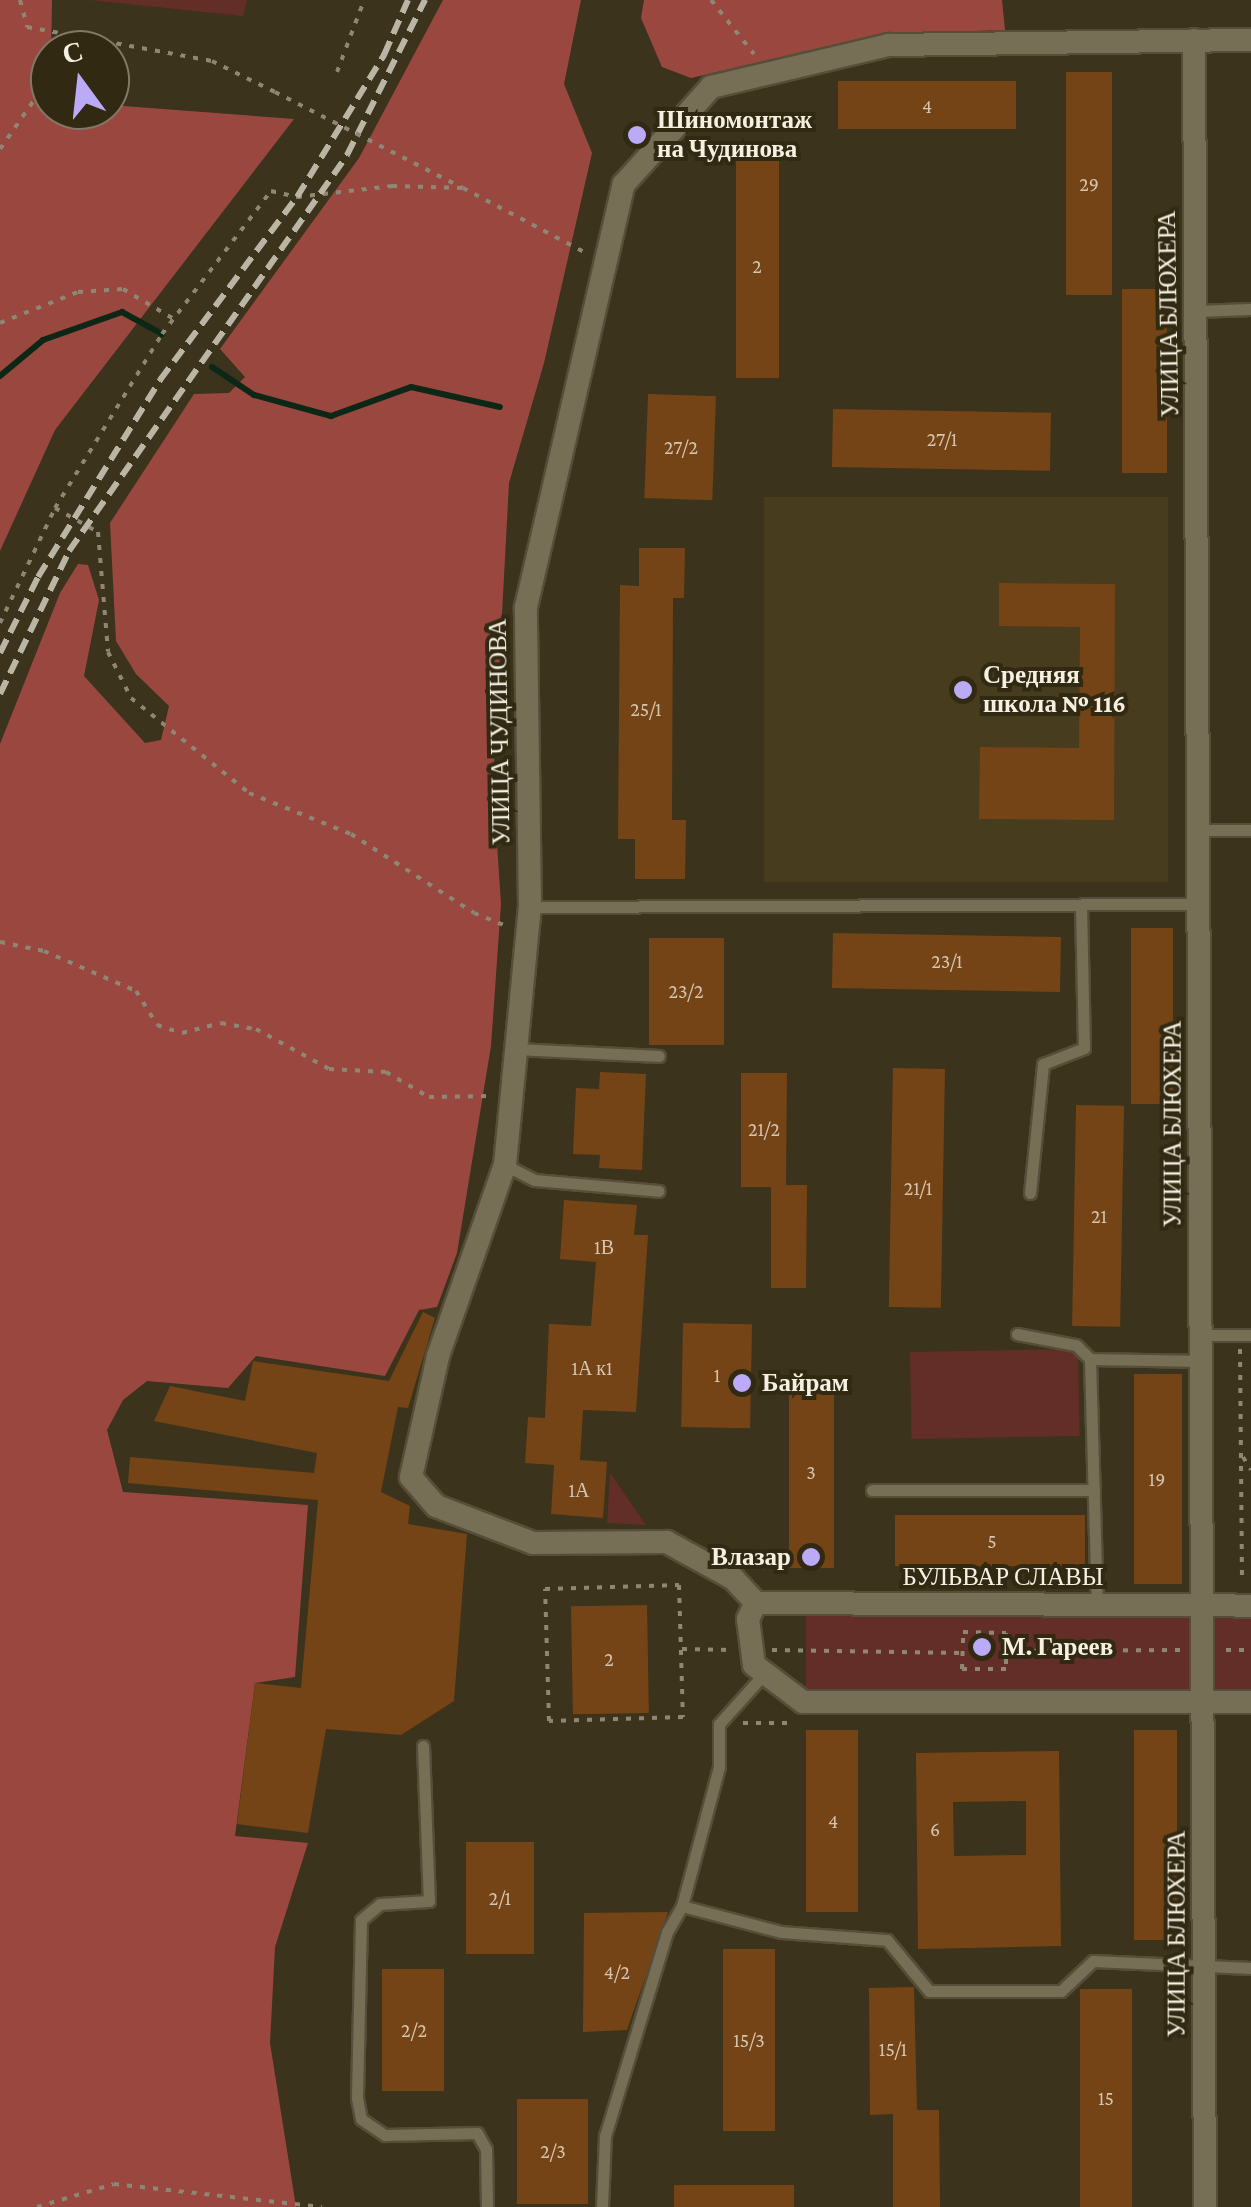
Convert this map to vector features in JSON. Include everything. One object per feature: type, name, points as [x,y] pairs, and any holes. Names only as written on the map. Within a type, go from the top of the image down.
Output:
[{"type":"street","name":"УЛИЦА БЛЮХЕРА","points":[[1194,40],[1205,2207]]},
{"type":"street","name":"УЛИЦА ЧУДИНОВА","points":[[756,1603],[734,1579],[667,1542],[534,1544],[436,1506],[411,1477],[438,1356],[505,1165],[530,908],[526,607],[624,184],[712,87],[889,45],[1251,40]]},
{"type":"street","name":"БУЛЬВАР СЛАВЫ","points":[[756,1603],[1251,1606]]},
{"type":"street","points":[[756,1603],[748,1619],[751,1650],[763,1675],[803,1702],[1251,1702]]},
{"type":"lane","points":[[1196,310],[1251,310]]},
{"type":"lane","points":[[1199,830],[1251,830]]},
{"type":"lane","points":[[530,908],[1199,904]]},
{"type":"lane","points":[[1030,1193],[1038,1078],[1044,1064],[1084,1048],[1081,905]]},
{"type":"lane","points":[[516,1048],[659,1056]]},
{"type":"lane","points":[[505,1165],[534,1180],[659,1191]]},
{"type":"lane","points":[[1017,1334],[1076,1345],[1090,1360],[1097,1606]]},
{"type":"lane","points":[[1202,1334],[1251,1335]]},
{"type":"lane","points":[[1090,1360],[1202,1361]]},
{"type":"lane","points":[[872,1490],[1094,1490]]},
{"type":"lane","points":[[602,2207],[606,2136],[667,1932],[682,1906],[719,1767],[719,1724],[763,1675]]},
{"type":"lane","points":[[423,1746],[429,1901],[380,1904],[361,1920],[357,2098],[362,2119],[385,2135],[477,2133],[486,2148],[487,2207]]},
{"type":"lane","points":[[682,1906],[781,1932],[886,1940],[929,1991],[1060,1991],[1092,1961],[1251,1968]]},
{"type":"path","points":[[20,0],[27,28],[35,30]]},
{"type":"path","points":[[337,72],[364,0]]},
{"type":"path","points":[[711,0],[769,73]]},
{"type":"path","points":[[130,48],[212,61],[578,249]]},
{"type":"path","points":[[0,148],[30,106]]},
{"type":"path","points":[[0,623],[55,508],[174,318],[271,191],[297,197],[392,186],[462,188]]},
{"type":"path","points":[[0,323],[78,292],[123,289],[174,318]]},
{"type":"path","points":[[55,508],[98,532],[108,652],[131,698],[250,793],[350,834],[474,913],[527,934]]},
{"type":"path","points":[[0,942],[44,952],[136,991],[157,1025],[182,1033],[221,1023],[239,1026],[286,1043],[329,1069],[386,1072],[429,1098],[512,1096]]},
{"type":"path","points":[[1240,1349],[1242,1575]]},
{"type":"path","points":[[1241,1454],[1251,1470]]},
{"type":"path","points":[[679,1585],[681,1649],[682,1717],[549,1721],[545,1589],[679,1585]]},
{"type":"path","points":[[962,1632],[1006,1632],[1006,1669],[962,1669],[962,1653],[962,1632]]},
{"type":"path","points":[[681,1649],[962,1653]]},
{"type":"path","points":[[1006,1651],[1251,1650]]},
{"type":"path","points":[[37,2207],[114,2184],[322,2207]]},
{"type":"shaded area","points":[[0,0],[52,0],[51,30],[30,30],[30,130],[130,130],[130,107],[294,119],[55,430],[0,551]]},
{"type":"shaded area","points":[[89,0],[247,0],[243,16]]},
{"type":"shaded area","points":[[443,0],[581,0],[564,84],[592,153],[544,363],[509,483],[493,782],[501,904],[491,1046],[457,1253],[437,1307],[419,1310],[385,1376],[256,1356],[228,1388],[147,1381],[123,1400],[107,1430],[123,1492],[308,1505],[295,1677],[255,1683],[235,1836],[308,1843],[275,1947],[270,2043],[296,2207],[0,2207],[0,744],[60,593],[78,564],[88,565],[99,600],[84,676],[145,743],[161,740],[169,706],[136,674],[116,641],[110,523],[194,394],[229,393],[245,377],[220,349],[359,158]]},
{"type":"shaded area","points":[[644,0],[1002,0],[1005,30],[880,34],[691,78],[662,67],[641,18]]},
{"type":"shaded area","name":"Средняя школа № 116","points":[[764,497],[1168,497],[1168,882],[764,882]]},
{"type":"shaded area","points":[[1078,1349],[1080,1436],[912,1439],[910,1352]]},
{"type":"shaded area","points":[[610,1473],[646,1525],[607,1523]]},
{"type":"shaded area","points":[[806,1609],[1251,1609],[1251,1695],[806,1695]]},
{"type":"building","points":[[1066,72],[1112,72],[1112,295],[1066,295]]},
{"type":"building","points":[[838,81],[1016,81],[1016,129],[838,129]]},
{"type":"building","points":[[736,153],[779,153],[779,378],[736,378]]},
{"type":"building","points":[[1122,289],[1167,289],[1167,473],[1122,473]]},
{"type":"building","points":[[648,394],[716,396],[712,500],[644,498]]},
{"type":"building","points":[[833,409],[1051,413],[1050,471],[832,467]]},
{"type":"building","points":[[639,548],[685,548],[684,598],[673,598],[672,820],[686,820],[685,879],[635,879],[635,839],[618,839],[620,585],[639,586]]},
{"type":"building","points":[[999,583],[1115,584],[1114,820],[979,819],[980,747],[1079,748],[1080,627],[999,626]]},
{"type":"building","points":[[1131,928],[1173,928],[1173,1104],[1131,1104]]},
{"type":"building","points":[[833,933],[1061,937],[1060,992],[832,988]]},
{"type":"building","points":[[649,938],[724,938],[724,1045],[649,1045]]},
{"type":"building","points":[[893,1068],[945,1069],[941,1308],[889,1307]]},
{"type":"building","points":[[600,1072],[646,1074],[642,1170],[599,1168],[600,1155],[573,1154],[576,1088],[599,1089]]},
{"type":"building","points":[[741,1073],[787,1073],[786,1185],[807,1185],[806,1288],[771,1288],[771,1187],[741,1187]]},
{"type":"building","points":[[1076,1105],[1124,1106],[1120,1327],[1072,1326]]},
{"type":"building","points":[[564,1200],[637,1205],[634,1235],[648,1235],[636,1412],[583,1410],[580,1460],[607,1462],[603,1518],[551,1514],[554,1465],[525,1463],[528,1417],[545,1418],[549,1324],[591,1326],[596,1262],[560,1259]]},
{"type":"building","points":[[423,1312],[435,1318],[408,1408],[398,1407],[381,1492],[410,1506],[408,1524],[467,1534],[454,1701],[401,1735],[326,1729],[308,1833],[237,1824],[255,1683],[301,1688],[318,1500],[128,1483],[130,1457],[314,1473],[317,1453],[154,1421],[170,1386],[245,1401],[253,1361],[389,1381]]},
{"type":"building","points":[[683,1323],[752,1324],[750,1428],[681,1427]]},
{"type":"building","points":[[1134,1374],[1182,1374],[1182,1584],[1134,1584]]},
{"type":"building","points":[[789,1377],[834,1377],[834,1568],[789,1568]]},
{"type":"building","points":[[895,1515],[1085,1515],[1085,1566],[895,1566]]},
{"type":"building","points":[[647,1605],[649,1713],[573,1714],[571,1606]]},
{"type":"building","points":[[806,1730],[858,1730],[858,1912],[806,1912]]},
{"type":"building","points":[[1134,1730],[1177,1730],[1177,1940],[1134,1940]]},
{"type":"building","points":[[1059,1751],[1061,1946],[918,1949],[916,1753]],"holes":[[[1026,1801],[1026,1855],[954,1856],[953,1802]]]},
{"type":"building","points":[[466,1842],[534,1842],[534,1954],[466,1954]]},
{"type":"building","points":[[668,1912],[627,2030],[583,2032],[584,1913]]},
{"type":"building","points":[[723,1949],[775,1949],[775,2131],[723,2131]]},
{"type":"building","points":[[382,1969],[444,1969],[444,2091],[382,2091]]},
{"type":"building","points":[[914,1987],[917,2110],[939,2110],[940,2207],[893,2207],[893,2114],[870,2115],[869,1988]]},
{"type":"building","points":[[1080,1989],[1132,1989],[1132,2207],[1080,2207]]},
{"type":"building","points":[[517,2099],[588,2099],[588,2204],[517,2204]]},
{"type":"building","points":[[674,2185],[794,2185],[794,2207],[674,2207]]},
{"type":"waterway","points":[[0,376],[43,340],[122,312],[162,334]]},
{"type":"waterway","points":[[212,367],[254,395],[331,416],[411,387],[500,407]]},
{"type":"railway","points":[[0,653],[38,577],[160,380],[297,197],[384,55],[408,0]]},
{"type":"railway","points":[[0,694],[69,551],[347,155],[425,0]]},
{"type":"place","name":"Шиномонтаж на Чудинова","points":[[637,135]]},
{"type":"place","name":"Средняя школа № 116","points":[[963,690]]},
{"type":"place","name":"Байрам","points":[[742,1383]]},
{"type":"place","name":"Влазар","points":[[811,1557]]},
{"type":"place","name":"М. Гареев","points":[[982,1647]]}]
